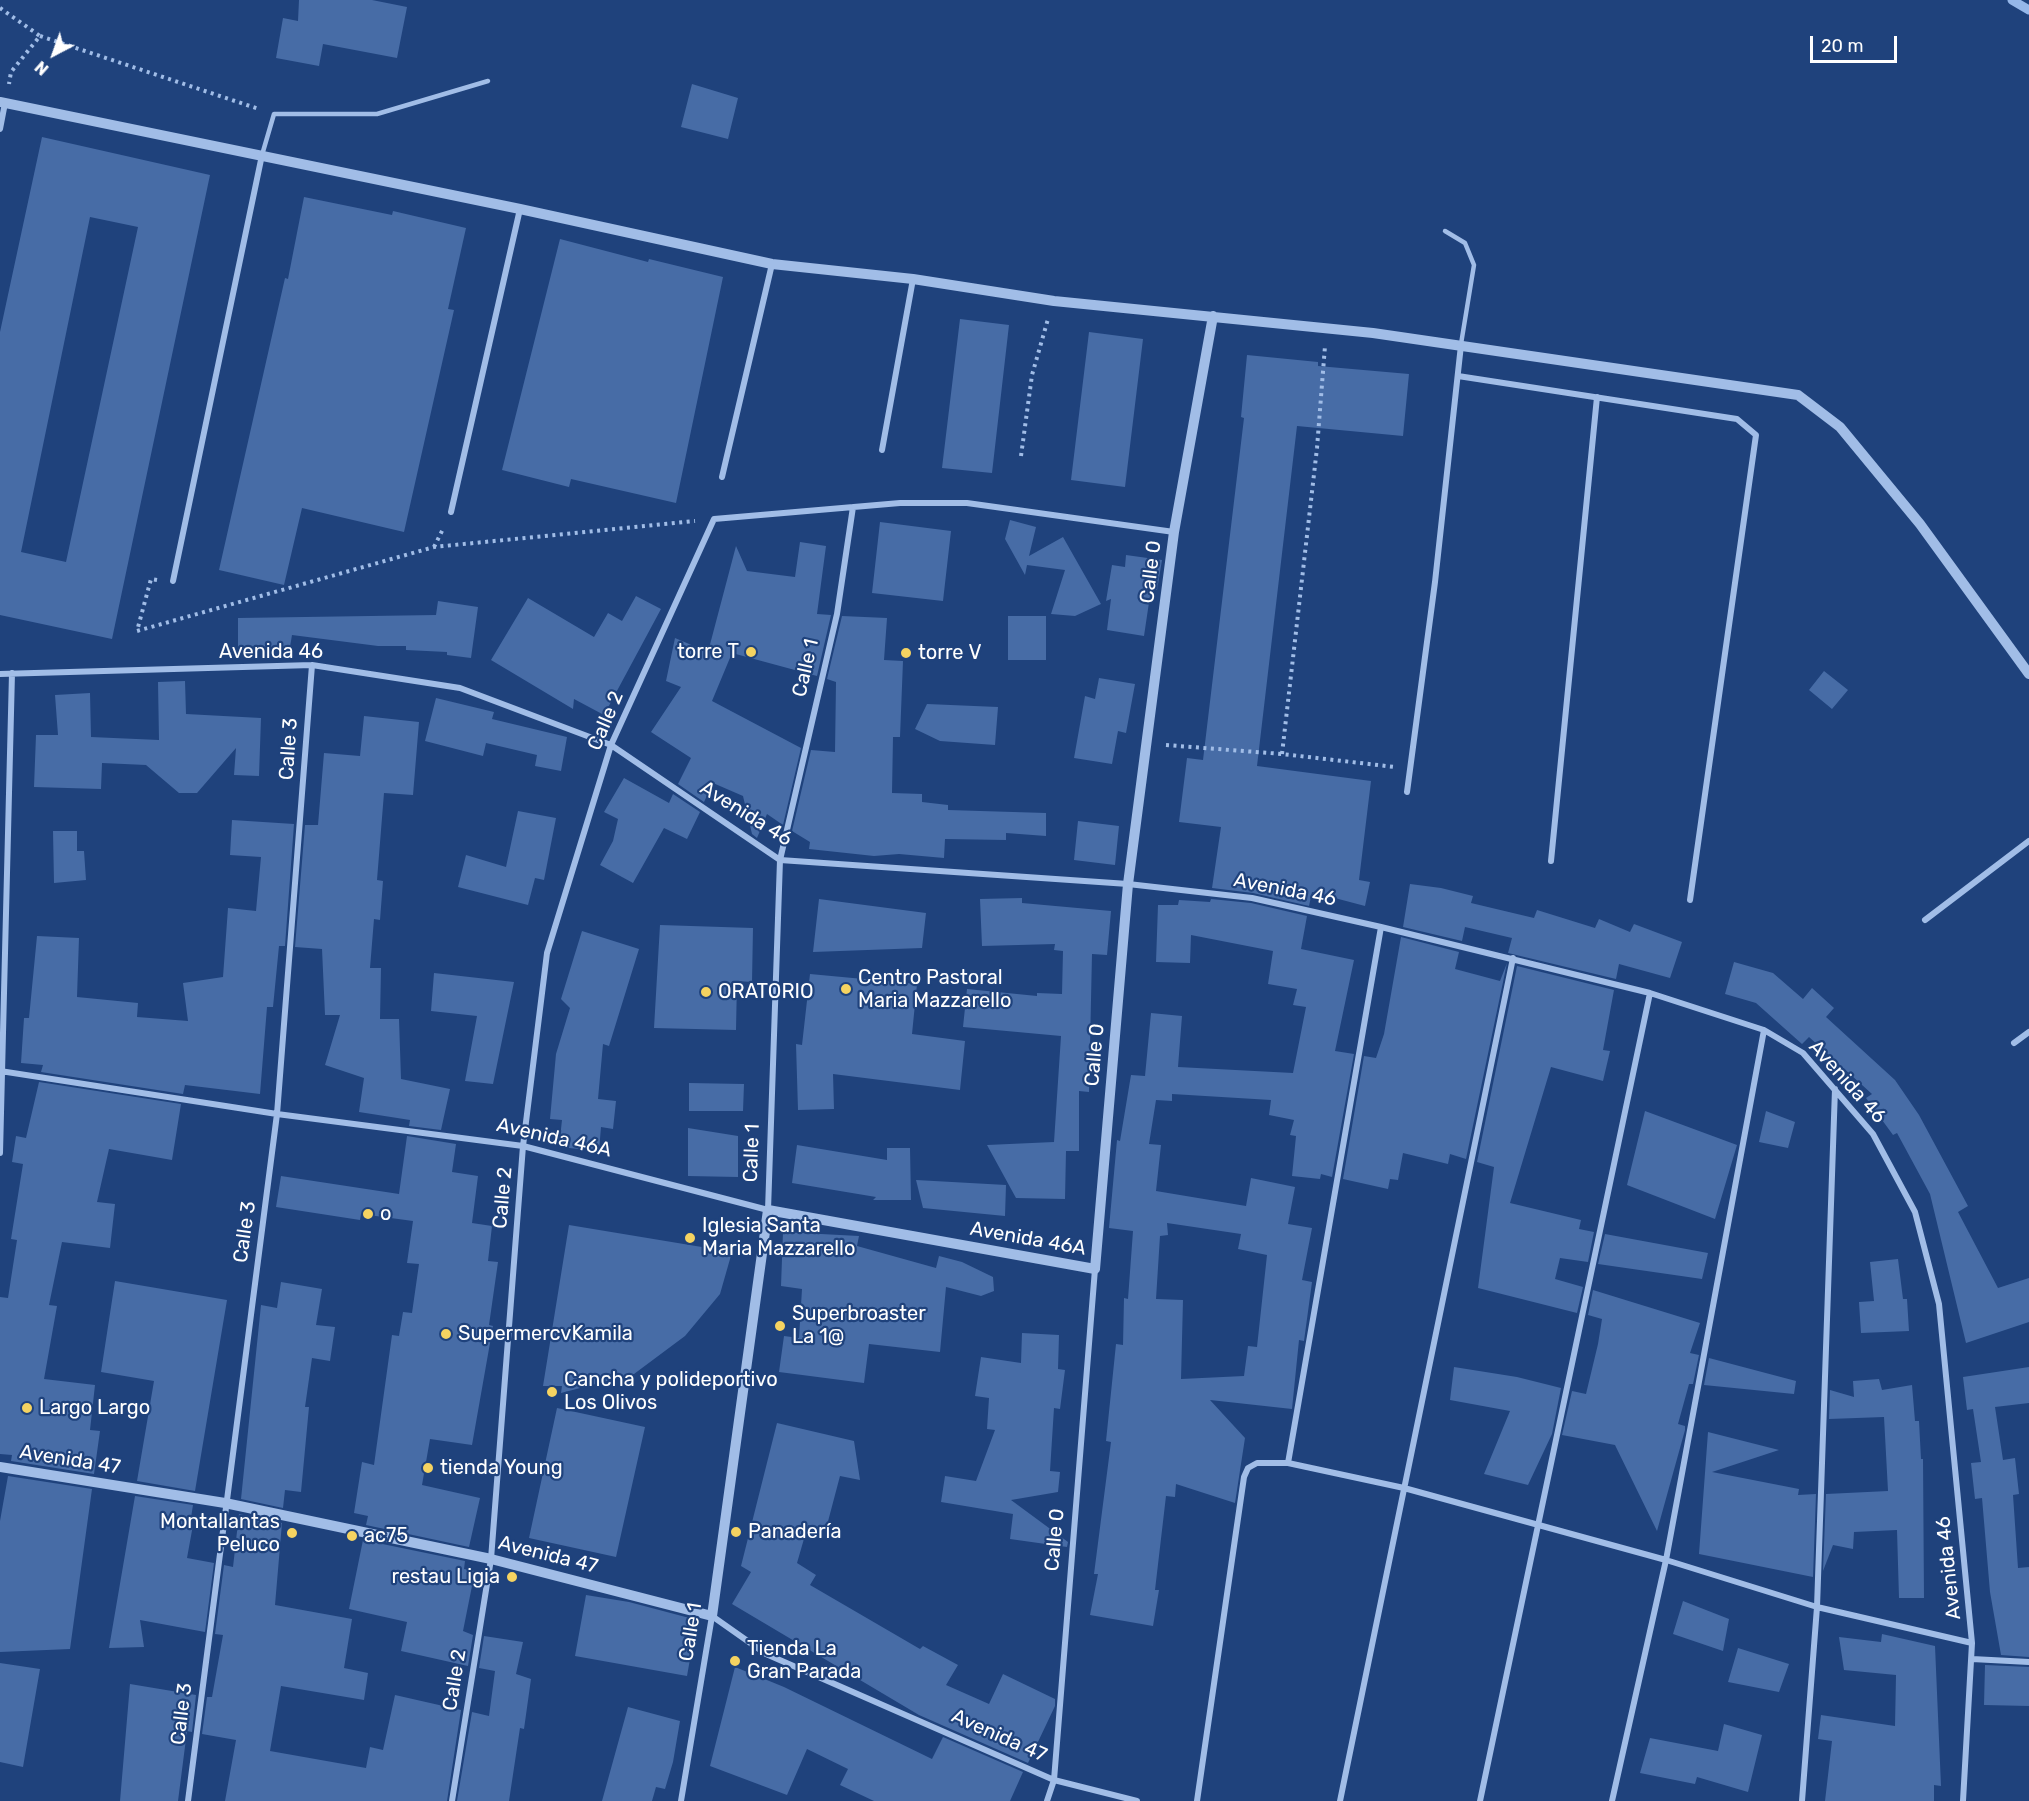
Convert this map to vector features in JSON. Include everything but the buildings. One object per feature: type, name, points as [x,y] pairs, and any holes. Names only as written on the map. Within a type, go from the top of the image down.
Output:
[{"type":"street","points":[[0,129],[3,102],[520,209],[772,264],[913,279],[1054,300],[1326,327],[1461,344],[1798,395],[1840,427],[1891,488],[1920,524],[2029,674]]},
{"type":"street","points":[[173,581],[262,155]]},
{"type":"street","points":[[451,512],[520,209]]},
{"type":"street","points":[[722,477],[772,264]]},
{"type":"street","points":[[882,450],[913,279]]},
{"type":"street","name":"Calle 0","points":[[1047,1801],[1054,1780],[1128,884],[1174,532],[1213,316]]},
{"type":"street","points":[[1407,792],[1461,344]]},
{"type":"street","points":[[1458,376],[1737,419],[1756,435],[1690,900]]},
{"type":"street","points":[[1551,861],[1597,397]]},
{"type":"street","points":[[714,519],[900,503],[967,503],[1174,532]]},
{"type":"street","name":"Calle 1","points":[[681,1801],[712,1616],[768,1210],[780,860],[837,614],[853,507]]},
{"type":"street","name":"Calle 2","points":[[452,1801],[491,1559],[524,1146],[548,952],[611,745],[714,519]]},
{"type":"street","name":"Avenida 46","points":[[0,674],[312,665],[460,688],[611,745],[780,860],[1128,884],[1252,898],[1513,958],[1650,993],[1764,1030],[1803,1053],[1873,1134],[1915,1212],[1939,1304],[1972,1643],[1963,1801]]},
{"type":"street","name":"Calle 3","points":[[188,1801],[225,1503],[278,1114],[312,665]]},
{"type":"street","points":[[0,1153],[12,673]]},
{"type":"street","points":[[1925,920],[2029,841]]},
{"type":"street","points":[[1288,1463],[1381,927]]},
{"type":"street","points":[[1340,1801],[1513,958]]},
{"type":"street","points":[[1480,1801],[1650,993]]},
{"type":"street","points":[[1612,1801],[1666,1560],[1764,1030]]},
{"type":"street","points":[[2014,1043],[2029,1032]]},
{"type":"street","name":"Avenida 46A","points":[[1,1071],[278,1114],[524,1146],[768,1210],[1095,1269]]},
{"type":"street","points":[[1802,1801],[1817,1607],[1835,1088]]},
{"type":"street","points":[[1197,1801],[1244,1477],[1248,1468],[1257,1463],[1288,1463],[1404,1488],[1666,1560],[1817,1607],[1972,1643]]},
{"type":"street","name":"Avenida 47","points":[[0,1467],[225,1503],[491,1559],[712,1616],[766,1654],[1054,1780],[1137,1801]]},
{"type":"street","points":[[1972,1659],[2029,1662]]},
{"type":"lane","points":[[262,155],[274,114],[377,114],[488,81]]},
{"type":"lane","points":[[1445,231],[1465,243],[1474,265],[1461,344]]},
{"type":"path","points":[[0,8],[40,36],[274,114]]},
{"type":"path","points":[[3,102],[11,72],[40,36]]},
{"type":"path","points":[[1021,456],[1032,375],[1054,300]]},
{"type":"path","points":[[1282,754],[1317,448],[1326,327]]},
{"type":"path","points":[[173,581],[151,579],[137,631],[434,547],[714,519]]},
{"type":"path","points":[[1147,744],[1282,754],[1411,769]]},
{"type":"waterway","points":[[2012,0],[2029,10]]},
{"type":"place","name":"torre T","points":[[751,652]]},
{"type":"place","name":"torre V","points":[[906,653]]},
{"type":"place","name":"Centro Pastoral Maria Mazzarello","points":[[846,989]]},
{"type":"place","name":"ORATORIO","points":[[706,992]]},
{"type":"place","name":"o","points":[[368,1214]]},
{"type":"place","name":"Iglesia Santa Maria Mazzarello","points":[[690,1238]]},
{"type":"place","name":"Superbroaster La 1@","points":[[780,1326]]},
{"type":"place","name":"SupermercvKamila","points":[[446,1334]]},
{"type":"place","name":"Cancha y polideportivo Los Olivos","points":[[552,1392]]},
{"type":"place","name":"Largo Largo","points":[[27,1408]]},
{"type":"place","name":"tienda Young","points":[[428,1468]]},
{"type":"place","name":"Panadería","points":[[736,1532]]},
{"type":"place","name":"Montallantas Peluco","points":[[292,1533]]},
{"type":"place","name":"ac75","points":[[352,1536]]},
{"type":"place","name":"restau Ligia","points":[[512,1577]]},
{"type":"place","name":"Tienda La Gran Parada","points":[[735,1661]]}]
